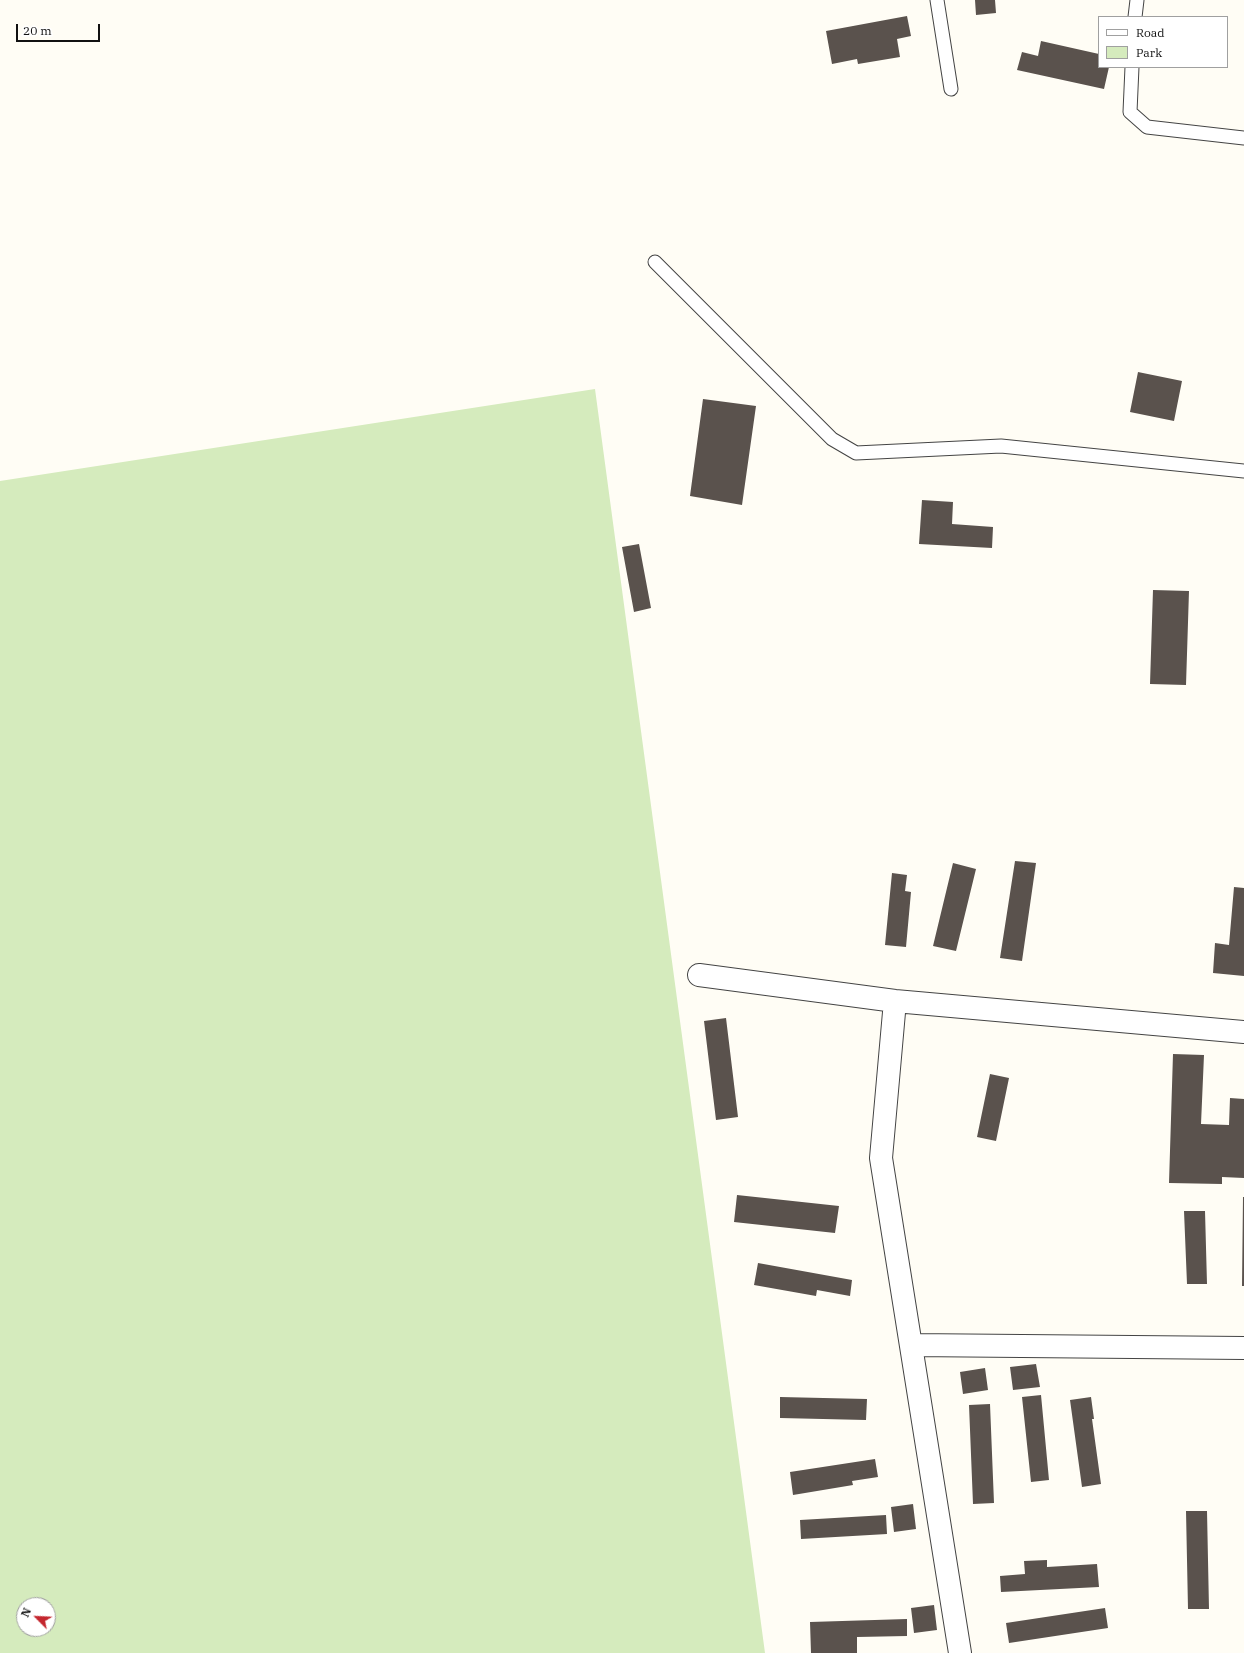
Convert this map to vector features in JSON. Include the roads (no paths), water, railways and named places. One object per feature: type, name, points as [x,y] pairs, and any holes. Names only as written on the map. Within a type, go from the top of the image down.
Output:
[{"type":"street","points":[[699,975],[895,1001],[1244,1032]]},
{"type":"street","points":[[895,1001],[881,1158],[960,1653]]},
{"type":"street","points":[[911,1346],[1244,1348]]},
{"type":"lane","points":[[938,0],[951,89]]},
{"type":"lane","points":[[1135,16],[1136,0]]},
{"type":"lane","points":[[1132,68],[1130,112],[1147,127],[1244,138]]},
{"type":"lane","points":[[655,262],[832,439],[856,453],[1001,446],[1244,472]]}]
